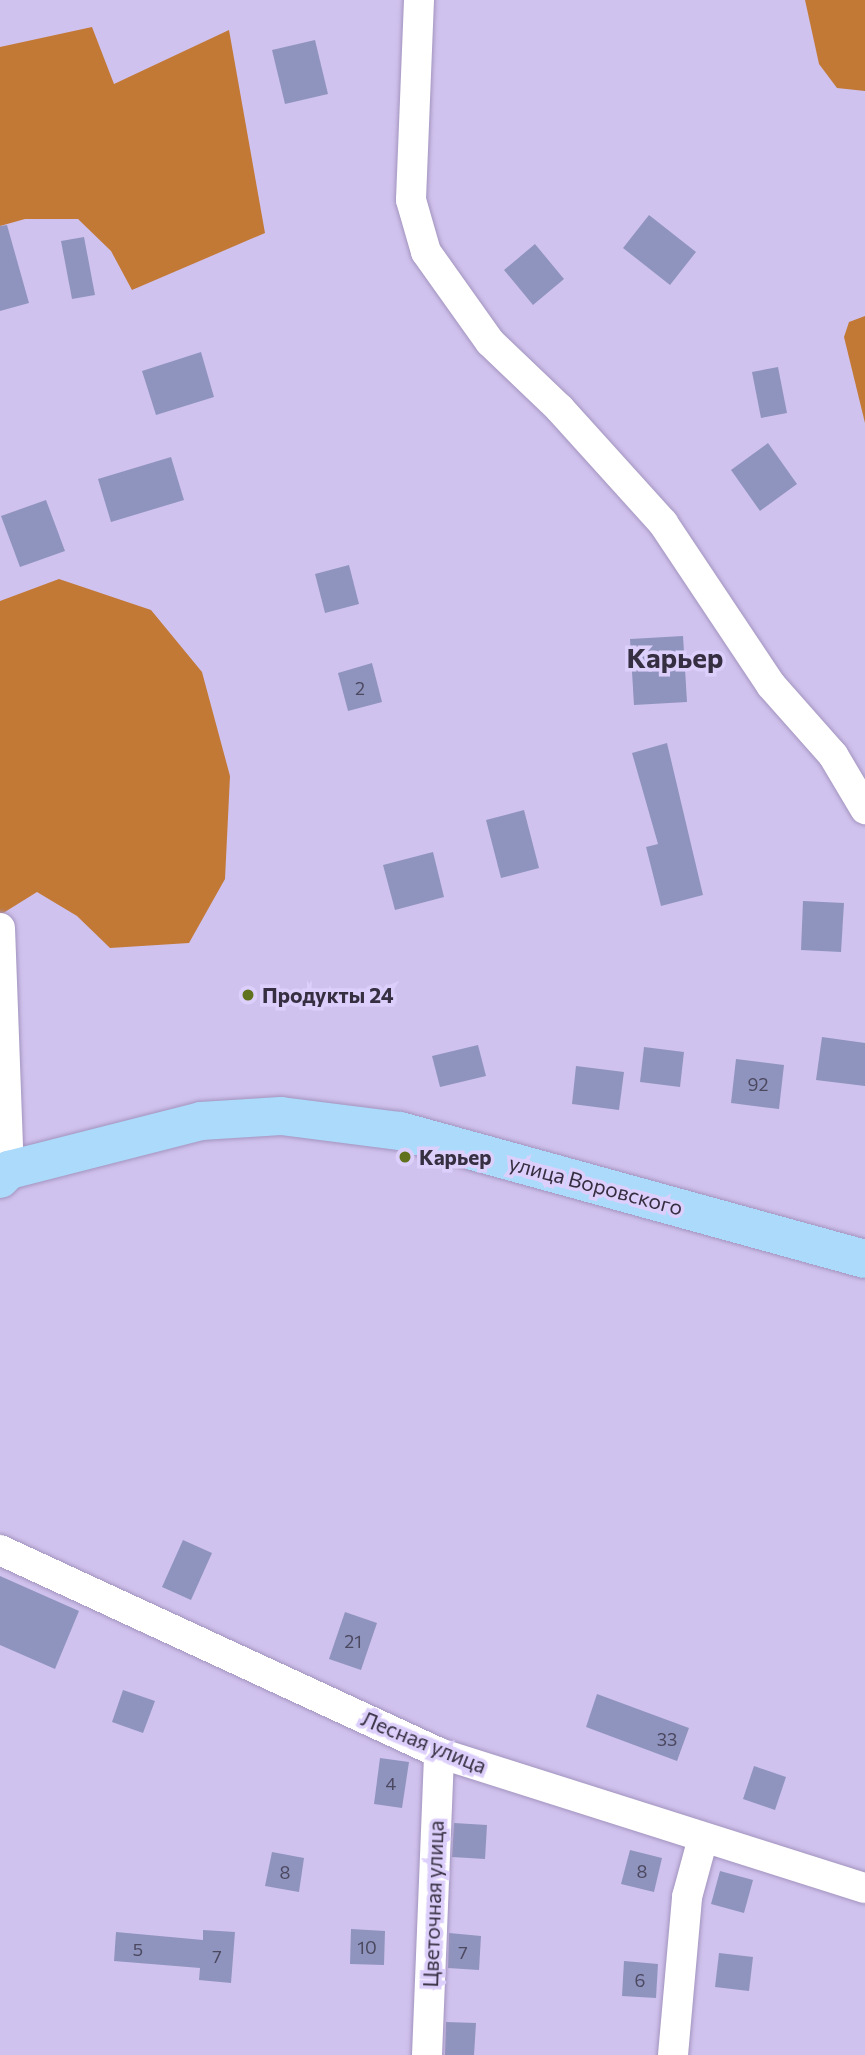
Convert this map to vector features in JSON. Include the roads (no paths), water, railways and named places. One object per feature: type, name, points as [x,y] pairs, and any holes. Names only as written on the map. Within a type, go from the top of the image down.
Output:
[{"type":"main road","name":"улица Воровского","points":[[5,1174],[201,1121],[281,1116],[400,1131],[865,1259]]},
{"type":"street","points":[[419,0],[411,200],[426,252],[490,342],[560,409],[663,523],[771,685],[833,755],[865,809]]},
{"type":"street","points":[[0,928],[5,1174]]},
{"type":"street","name":"Лесная улица","points":[[0,1550],[439,1753],[865,1888]]},
{"type":"street","name":"Цветочная улица","points":[[427,2055],[439,1753]]},
{"type":"street","points":[[673,2055],[687,1897],[703,1838]]},
{"type":"place","name":"Продукты 24","points":[[248,995]]},
{"type":"place","name":"Карьер","points":[[405,1157]]},
{"type":"district","name":"Карьер","points":[[675,657]]}]
